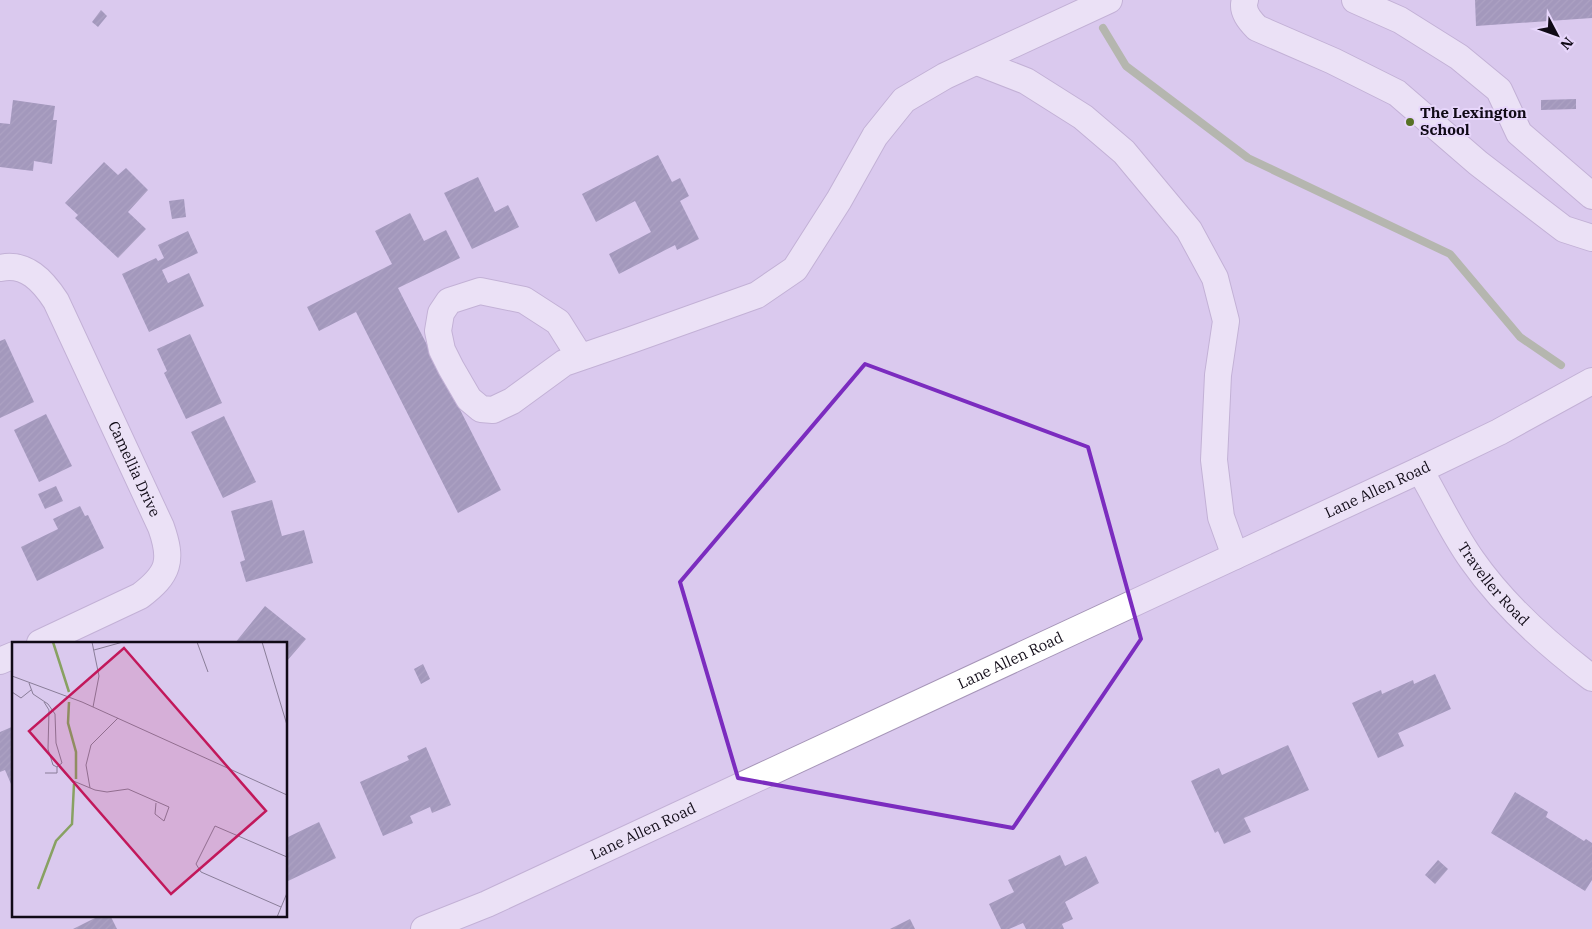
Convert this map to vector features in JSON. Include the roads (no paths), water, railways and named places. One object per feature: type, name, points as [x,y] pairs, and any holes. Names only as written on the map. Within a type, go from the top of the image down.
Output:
[{"type":"street","points":[[580,357],[558,322],[524,300],[480,291],[449,301],[441,312],[438,331],[442,350],[469,400],[481,409],[493,410],[512,401],[564,363],[757,295],[795,269],[839,200],[874,136],[904,100],[945,76],[1109,0]]},
{"type":"street","points":[[1245,0],[1244,4],[1248,20],[1257,28],[1333,61],[1397,93],[1478,163],[1564,229],[1592,238]]},
{"type":"street","points":[[1355,0],[1400,20],[1459,57],[1499,90],[1519,133],[1592,196]]},
{"type":"street","points":[[977,62],[1026,81],[1083,117],[1124,152],[1189,230],[1215,278],[1226,321],[1218,375],[1214,460],[1221,517],[1235,556]]},
{"type":"street","name":"Camellia Drive","points":[[0,268],[20,268],[37,277],[56,301],[161,527],[168,548],[163,573],[152,587],[140,596],[42,642]]},
{"type":"street","name":"Lane Allen Road","points":[[424,929],[487,904],[1420,470],[1499,432],[1592,381]]},
{"type":"street","name":"Traveller Road","points":[[1420,470],[1471,560],[1518,615],[1559,654],[1592,678]]},
{"type":"street","points":[[0,661],[12,656]]},
{"type":"waterway","points":[[1103,28],[1126,66],[1248,158],[1450,254],[1520,337],[1561,365]]},
{"type":"place","name":"The Lexington School","points":[[1410,122]]}]
